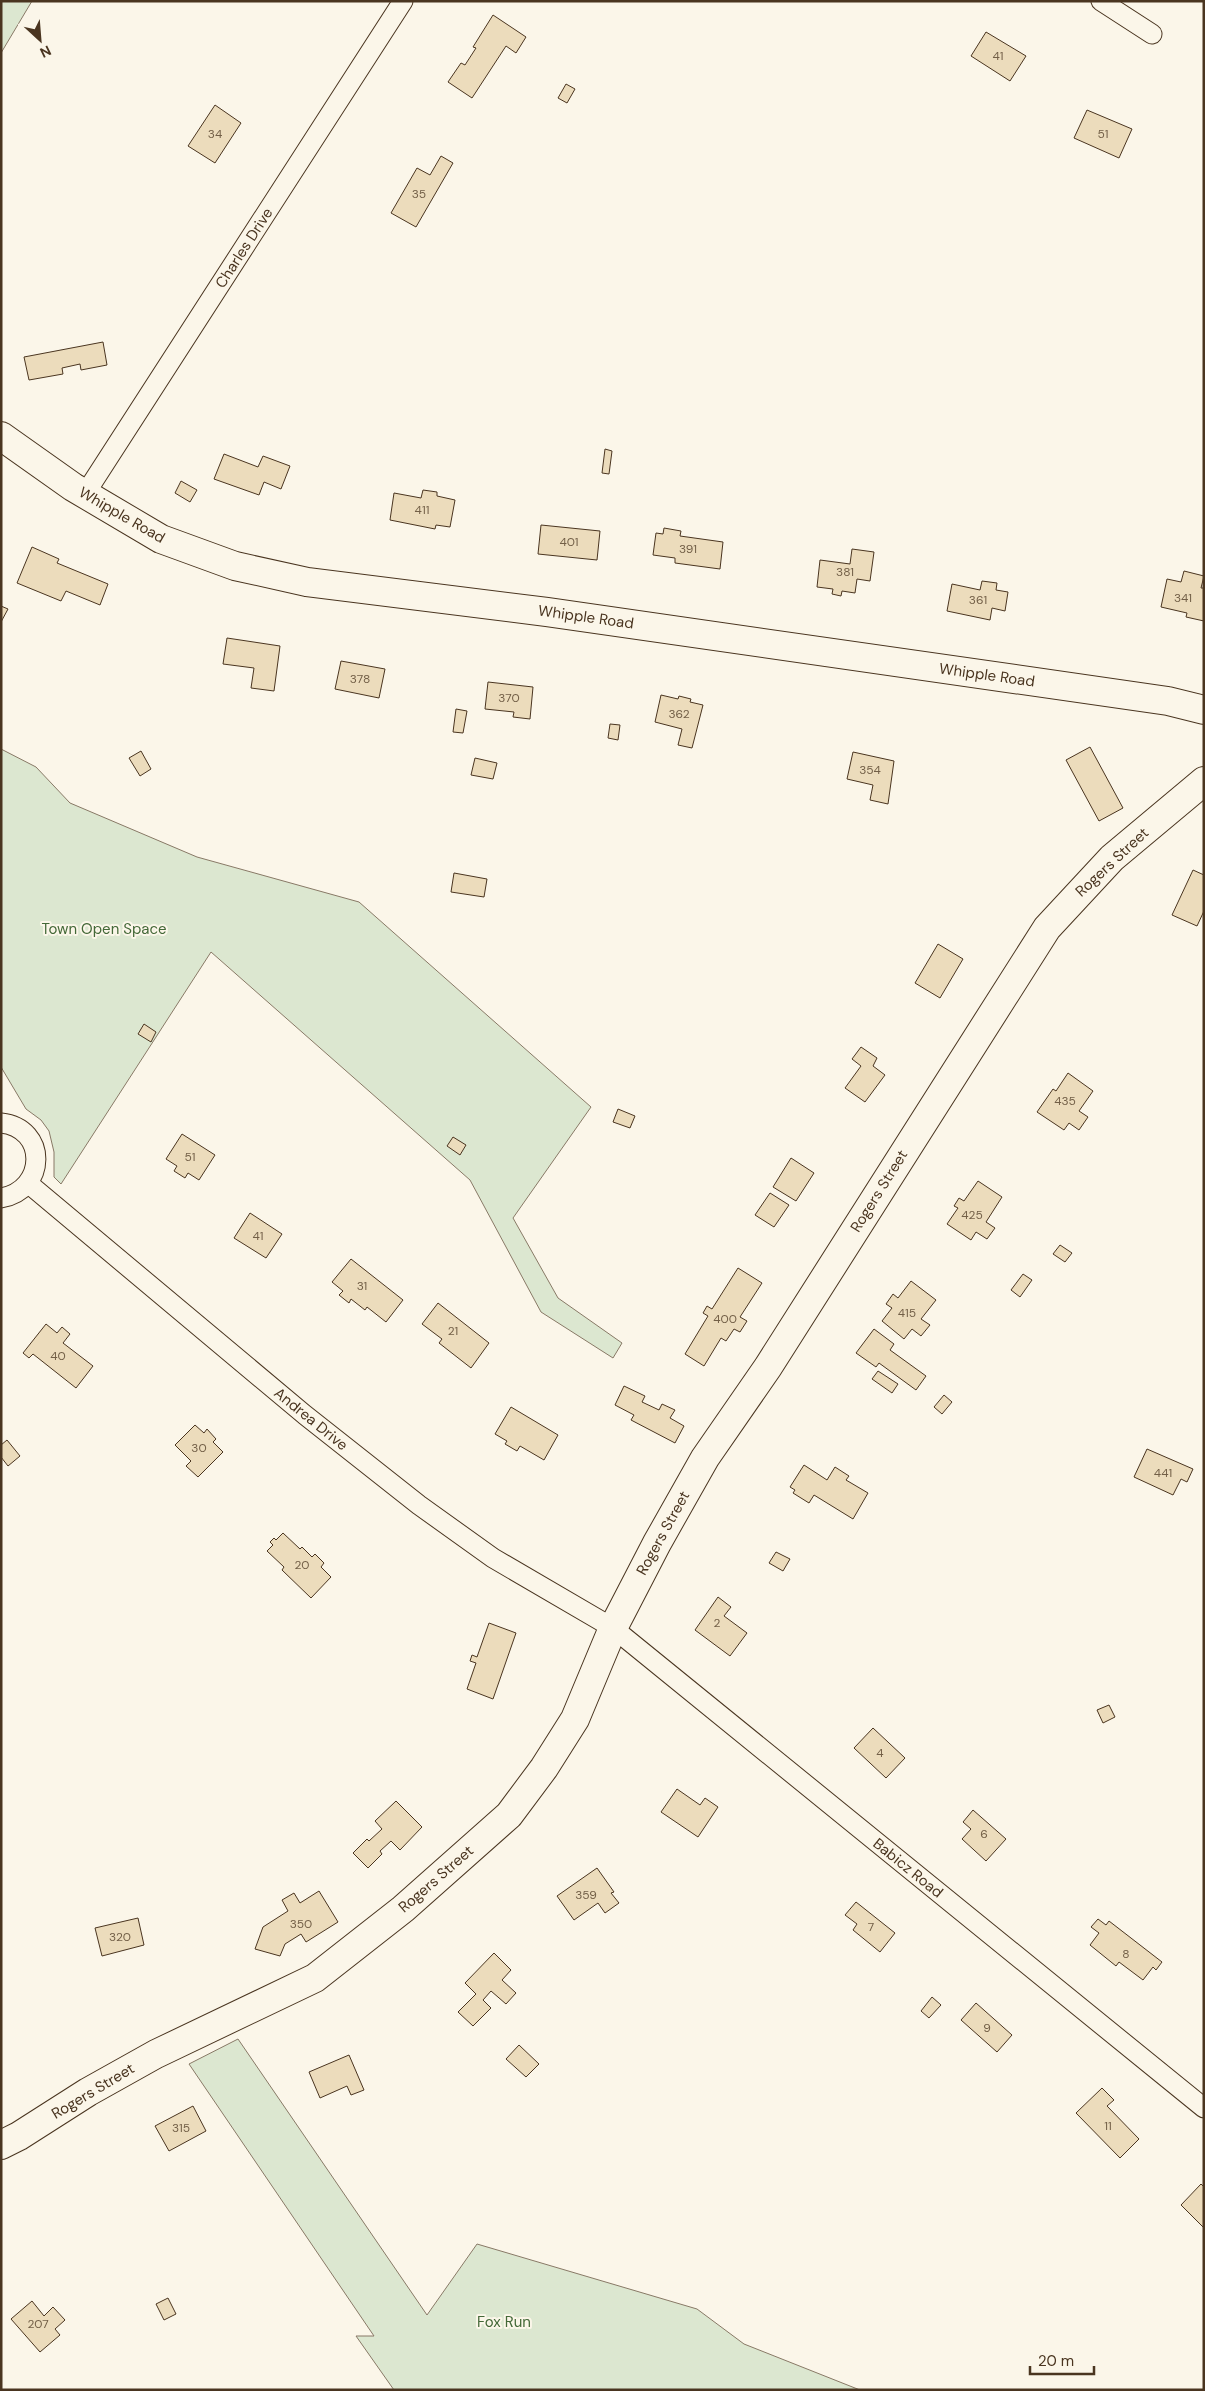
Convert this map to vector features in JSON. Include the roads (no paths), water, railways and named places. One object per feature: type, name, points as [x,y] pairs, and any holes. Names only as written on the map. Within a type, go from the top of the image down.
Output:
[{"type":"street","name":"Charles Drive","points":[[85,494],[403,1]]},
{"type":"street","points":[[1101,1],[1152,34]]},
{"type":"street","name":"Whipple Road","points":[[1,436],[85,494],[161,539],[235,566],[308,582],[567,614],[1168,701],[1204,710]]},
{"type":"street","name":"Rogers Street","points":[[1,2145],[19,2136],[88,2092],[156,2054],[315,1978],[403,1910],[509,1815],[575,1720],[613,1628],[656,1543],[705,1458],[768,1367],[1050,924],[1112,858],[1204,781]]},
{"type":"street","points":[[1,1123],[20,1129],[32,1143],[36,1154],[36,1167],[28,1184],[19,1192],[1,1198]]},
{"type":"street","name":"Andrea Drive","points":[[28,1184],[305,1415],[419,1505],[493,1558],[613,1628]]},
{"type":"street","name":"Babicz Road","points":[[613,1628],[1204,2108]]},
{"type":"park label","name":"Town Open Space","points":[[104,929]]},
{"type":"park label","name":"Fox Run","points":[[504,2322]]}]
